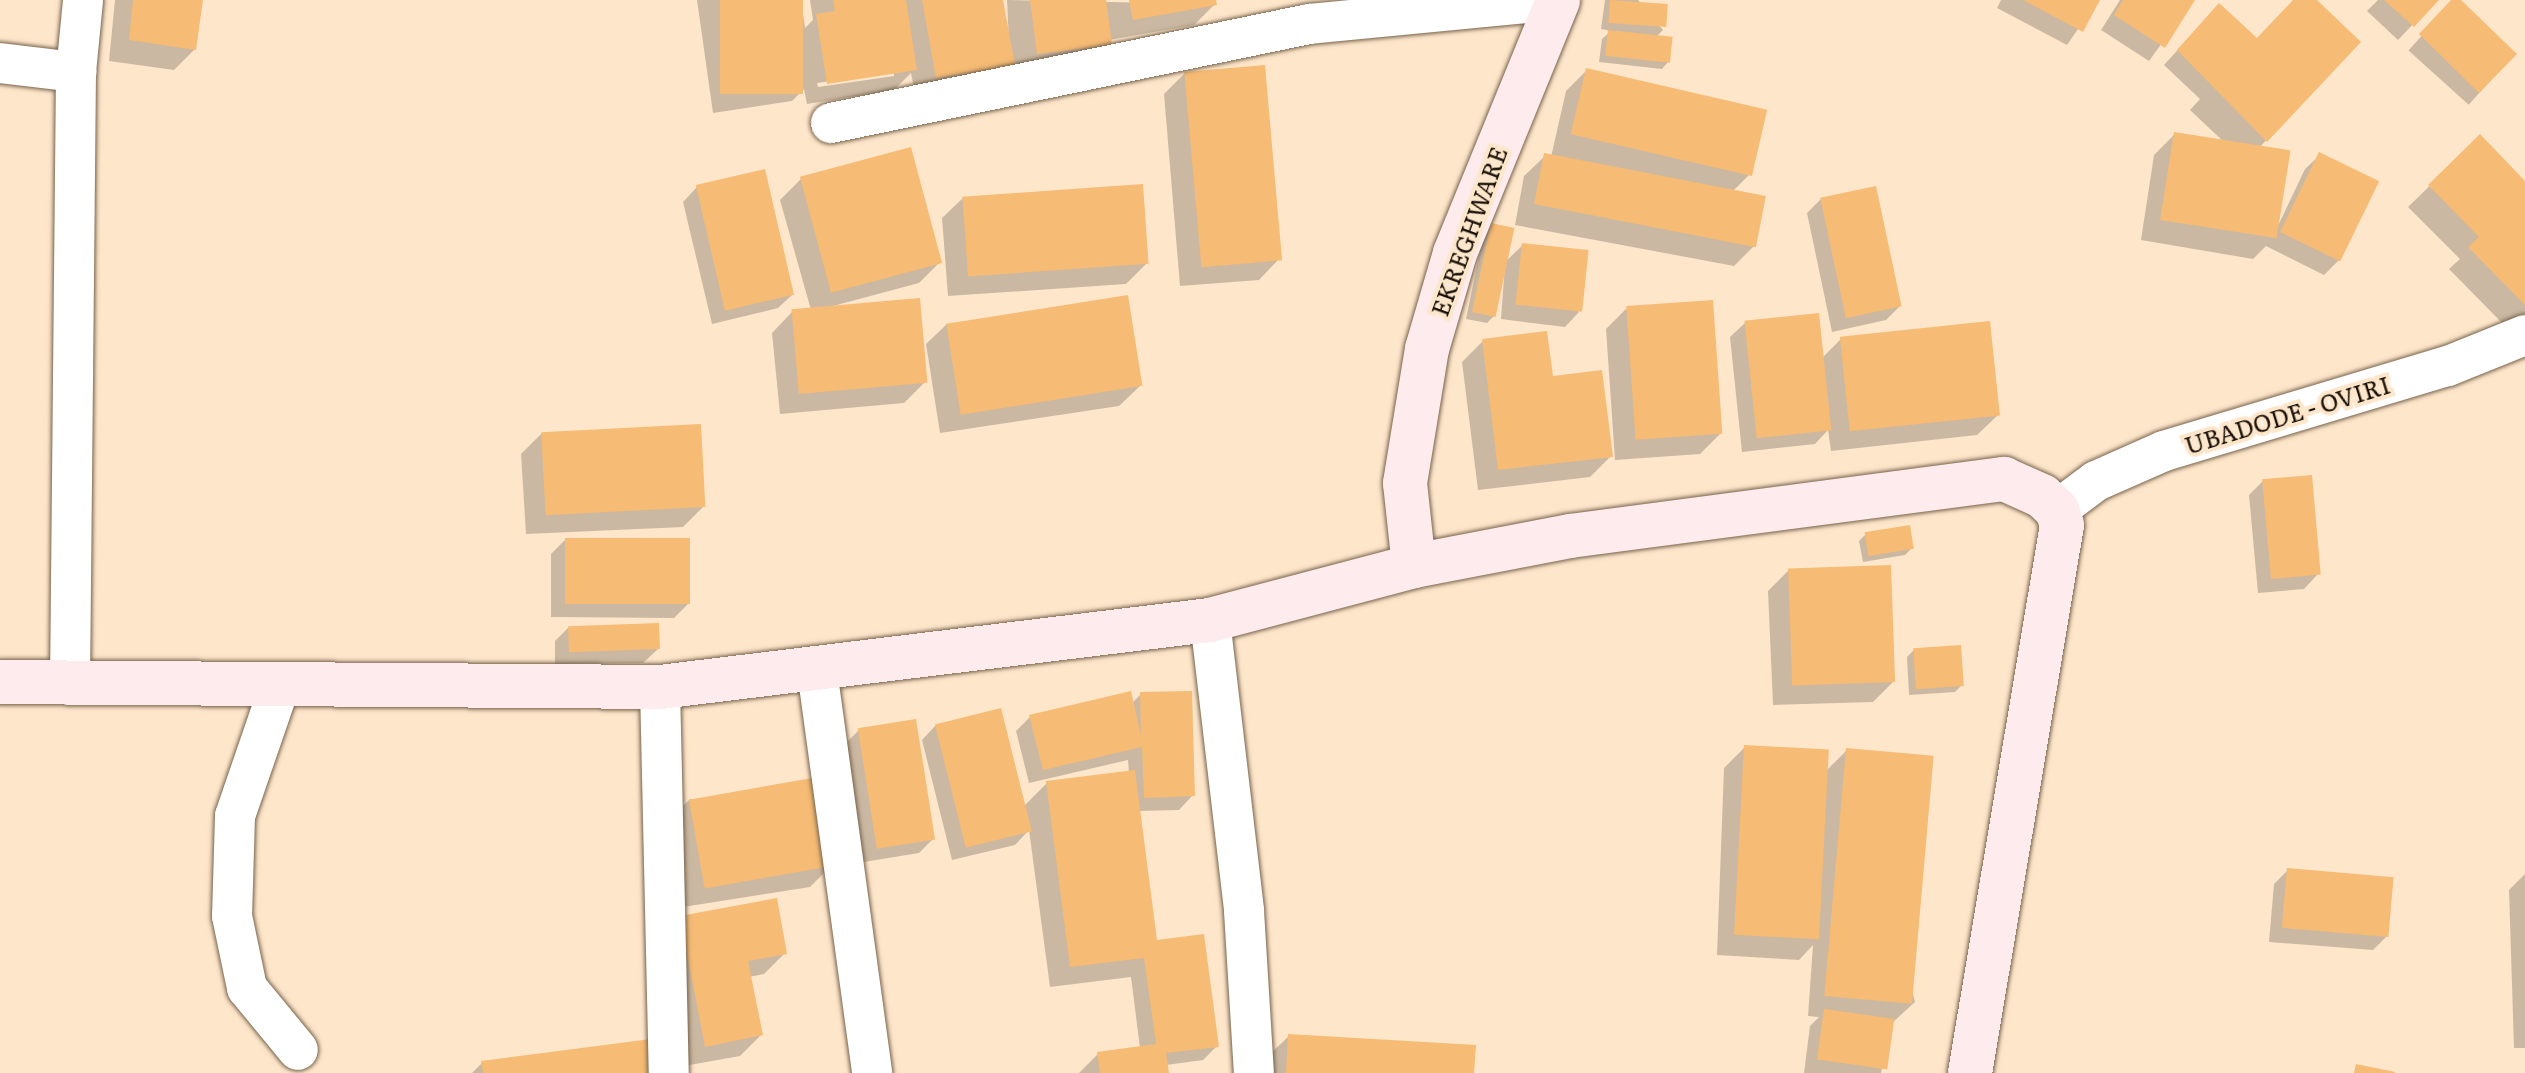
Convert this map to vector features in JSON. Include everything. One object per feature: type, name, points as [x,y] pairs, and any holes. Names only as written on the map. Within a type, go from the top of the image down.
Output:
[{"type":"street","points":[[70,685],[76,72],[83,0]]},
{"type":"street","points":[[831,123],[1309,24],[1558,0]]},
{"type":"street","name":"EKREGHWARE","points":[[1414,566],[1405,483],[1427,349],[1455,253],[1558,0]]},
{"type":"street","points":[[0,63],[76,72]]},
{"type":"street","name":"UBADODE - OVIRI","points":[[2057,510],[2096,481],[2164,451],[2448,366],[2525,335]]},
{"type":"street","points":[[0,687],[660,687],[1210,620],[1414,566],[1570,536],[2004,479],[2042,496],[2057,510],[2060,542],[1970,1073]]},
{"type":"street","points":[[1210,620],[1244,911],[1254,1073]]},
{"type":"street","points":[[817,670],[872,1073]]},
{"type":"street","points":[[660,687],[669,1073]]},
{"type":"street","points":[[279,688],[235,816],[232,916],[247,988],[298,1050]]},
{"type":"building","points":[[133,0],[203,0],[196,50],[129,40]]},
{"type":"building","points":[[720,0],[803,0],[803,94],[720,94]]},
{"type":"building","points":[[833,0],[906,0],[917,70],[827,84],[816,14],[835,11]]},
{"type":"building","points":[[922,0],[1003,0],[1015,65],[936,78]]},
{"type":"building","points":[[1030,0],[1106,0],[1112,45],[1037,54]]},
{"type":"building","points":[[1129,0],[1216,0],[1217,5],[1133,20]]},
{"type":"building","points":[[1610,0],[1668,4],[1666,27],[1608,23]]},
{"type":"building","points":[[2023,0],[2100,0],[2083,32]]},
{"type":"building","points":[[2123,0],[2195,0],[2165,48],[2114,15]]},
{"type":"building","points":[[2293,0],[2317,0],[2361,42],[2267,142],[2177,50],[2219,3],[2257,38]]},
{"type":"building","points":[[2384,0],[2439,0],[2414,27]]},
{"type":"building","points":[[2451,0],[2461,0],[2517,54],[2479,93],[2419,34]]},
{"type":"building","points":[[1608,30],[1673,37],[1670,63],[1605,56]]},
{"type":"building","points":[[1265,65],[1282,260],[1201,267],[1184,72]]},
{"type":"building","points":[[1586,68],[1767,110],[1752,176],[1571,134]]},
{"type":"building","points":[[2174,132],[2291,150],[2277,238],[2160,220]]},
{"type":"building","points":[[2480,134],[2525,181],[2525,305],[2468,247],[2479,237],[2428,185]]},
{"type":"building","points":[[911,147],[942,263],[831,293],[800,177]]},
{"type":"building","points":[[2319,152],[2379,181],[2340,261],[2280,232]]},
{"type":"building","points":[[1544,153],[1766,196],[1756,247],[1534,204]]},
{"type":"building","points":[[765,169],[794,295],[725,311],[696,185]]},
{"type":"building","points":[[1143,184],[1149,264],[968,276],[962,197]]},
{"type":"building","points":[[1876,186],[1902,306],[1846,318],[1820,198]]},
{"type":"building","points":[[1491,223],[1514,228],[1496,317],[1472,312]]},
{"type":"building","points":[[1522,243],[1589,250],[1582,312],[1516,305]]},
{"type":"building","points":[[1128,295],[1142,386],[961,415],[946,324]]},
{"type":"building","points":[[920,298],[927,383],[799,394],[791,309]]},
{"type":"building","points":[[1713,300],[1722,434],[1636,440],[1626,306]]},
{"type":"building","points":[[1819,313],[1831,430],[1757,438],[1744,321]]},
{"type":"building","points":[[1990,321],[2000,415],[1850,431],[1840,337]]},
{"type":"building","points":[[1547,331],[1553,376],[1602,370],[1613,457],[1498,470],[1482,339]]},
{"type":"building","points":[[701,424],[705,507],[546,515],[541,432]]},
{"type":"building","points":[[2312,475],[2321,575],[2271,579],[2262,479]]},
{"type":"building","points":[[1910,525],[1914,549],[1868,556],[1865,532]]},
{"type":"building","points":[[565,538],[690,538],[690,604],[565,604]]},
{"type":"building","points":[[1891,565],[1895,682],[1792,686],[1788,569]]},
{"type":"building","points":[[659,623],[660,649],[569,652],[568,626]]},
{"type":"building","points":[[1961,645],[1964,686],[1916,689],[1913,648]]},
{"type":"building","points":[[1131,691],[1141,735],[1140,692],[1192,691],[1195,796],[1144,798],[1142,747],[1043,770],[1029,715]]},
{"type":"building","points":[[1001,708],[1032,831],[966,848],[935,724]]},
{"type":"building","points":[[916,719],[935,839],[877,849],[858,728]]},
{"type":"building","points":[[1744,745],[1829,749],[1819,939],[1734,935]]},
{"type":"building","points":[[1846,748],[1934,756],[1912,1004],[1824,996]]},
{"type":"building","points":[[1135,770],[1157,940],[1204,934],[1219,1047],[1166,1053],[1169,1073],[1100,1073],[1097,1052],[1156,1044],[1144,958],[1070,967],[1046,781]]},
{"type":"building","points":[[818,777],[834,866],[705,888],[689,800]]},
{"type":"building","points":[[2287,868],[2394,877],[2388,937],[2282,928]]},
{"type":"building","points":[[777,898],[787,954],[748,961],[763,1035],[705,1047],[680,916]]},
{"type":"building","points":[[1824,1009],[1894,1019],[1887,1069],[1817,1060]]},
{"type":"building","points":[[1288,1034],[1476,1045],[1474,1073],[1286,1073]]},
{"type":"building","points":[[651,1039],[655,1073],[483,1073],[481,1061]]},
{"type":"building","points":[[2356,1064],[2395,1072],[2395,1073],[2354,1073]]}]
